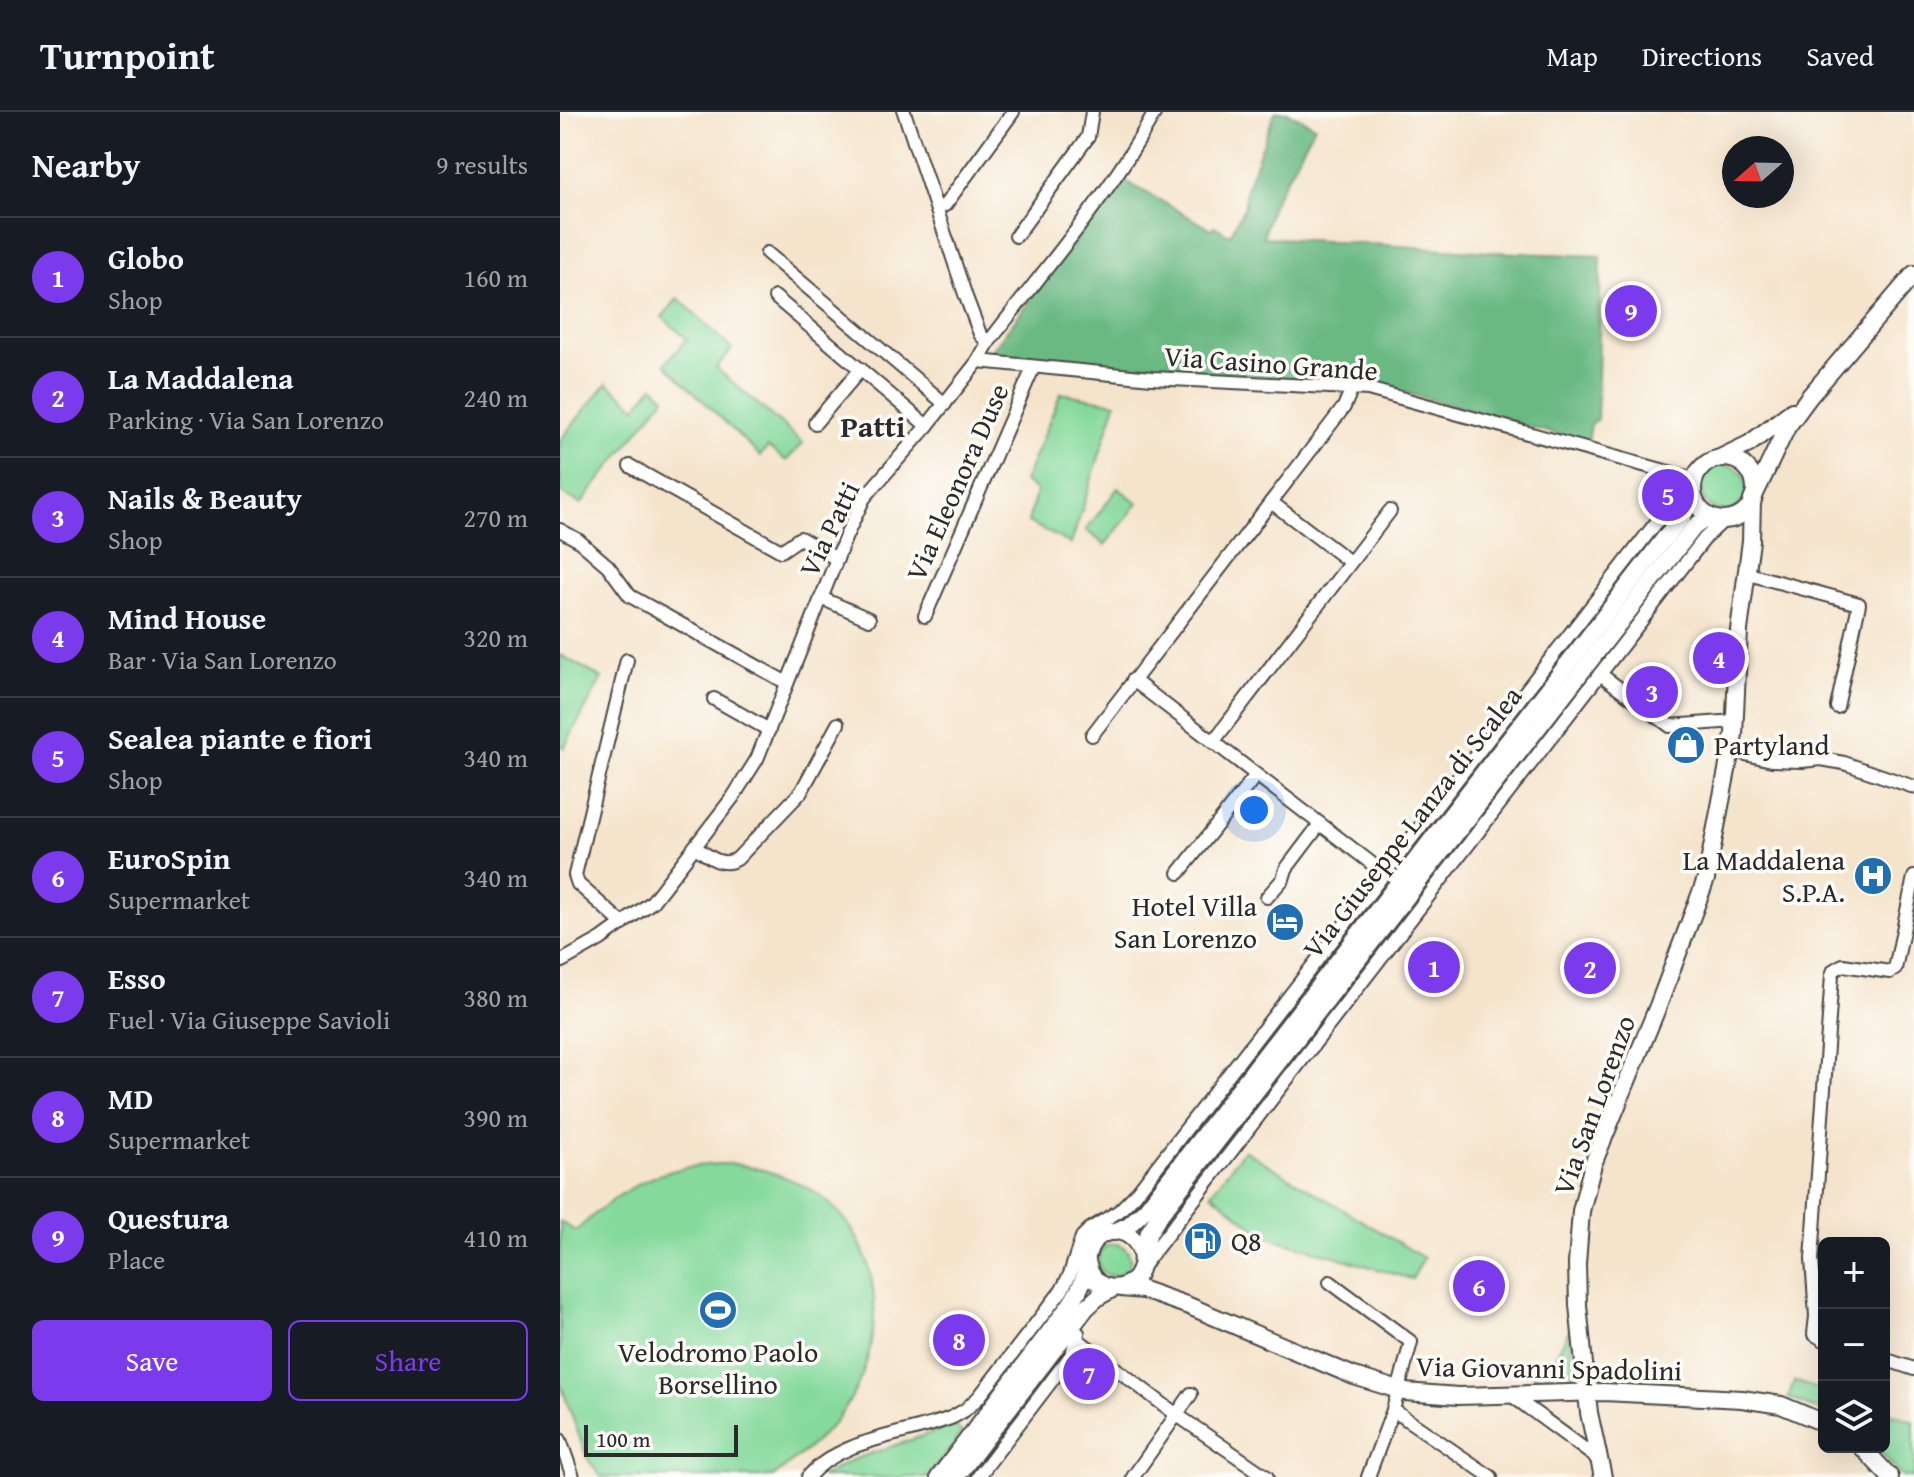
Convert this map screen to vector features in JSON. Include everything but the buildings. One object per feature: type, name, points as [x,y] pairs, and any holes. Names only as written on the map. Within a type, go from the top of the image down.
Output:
[{"type":"street","points":[[904,112],[980,334],[988,343]]},
{"type":"street","points":[[937,208],[945,205],[1013,112]]},
{"type":"street","points":[[1016,236],[1088,137],[1092,112]]},
{"type":"street","name":"Via Patti","points":[[560,962],[623,924],[652,902],[733,797],[757,759],[864,498],[978,361],[988,343],[1072,235],[1155,112]]},
{"type":"street","points":[[767,253],[945,404]]},
{"type":"street","name":"Via San Lorenzo","points":[[1603,1477],[1586,1392],[1577,1264],[1581,1211],[1601,1142],[1658,1006],[1706,879],[1732,751],[1739,630],[1751,541],[1752,499],[1782,435],[1809,397],[1914,274]]},
{"type":"street","points":[[775,297],[927,426]]},
{"type":"street","name":"Via Casino Grande","points":[[978,361],[1152,378],[1368,389],[1586,447],[1692,483]]},
{"type":"street","name":"Via Eleonora Duse","points":[[925,616],[1033,368]]},
{"type":"street","points":[[815,423],[861,369]]},
{"type":"street","points":[[1092,735],[1344,407],[1352,388]]},
{"type":"street","name":"Via San Lorenzo","points":[[1718,458],[1749,444],[1809,397]]},
{"type":"street","points":[[1718,458],[1730,458],[1745,465],[1753,479],[1752,499],[1738,517],[1719,520],[1699,508],[1692,483],[1702,466],[1718,458]]},
{"type":"street","points":[[630,466],[781,551],[800,538],[837,559]]},
{"type":"street","name":"Via Giuseppe Lanza di Scalea","points":[[939,1477],[1062,1290],[1082,1237],[1125,1207],[1692,483]]},
{"type":"street","name":"Via Giuseppe Lanza di Scalea","points":[[1114,1232],[1139,1217],[1685,512],[1692,483]]},
{"type":"street","points":[[1271,502],[1350,562]]},
{"type":"street","points":[[1213,742],[1390,511]]},
{"type":"street","name":"Via San Lorenzo","points":[[1719,520],[1734,527],[1743,539],[1745,571]]},
{"type":"street","name":"Via Giuseppe Lanza di Scalea","points":[[1142,1263],[1719,520]]},
{"type":"street","name":"Via Giuseppe Lanza di Scalea","points":[[1142,1263],[1145,1240],[1157,1220],[1693,528],[1702,521],[1719,520]]},
{"type":"street","points":[[560,530],[578,540],[608,566],[630,596],[787,683]]},
{"type":"street","points":[[1745,571],[1859,604],[1837,707]]},
{"type":"street","points":[[821,598],[869,619]]},
{"type":"street","points":[[623,924],[578,884],[575,875],[627,660]]},
{"type":"street","points":[[1600,674],[1670,726],[1735,721]]},
{"type":"street","points":[[1133,680],[1384,873]]},
{"type":"street","points":[[714,699],[769,730]]},
{"type":"street","points":[[695,847],[723,863],[737,859],[801,792],[838,724]]},
{"type":"street","points":[[1732,751],[1772,760],[1821,759],[1844,763],[1914,787]]},
{"type":"street","points":[[1179,873],[1256,775]]},
{"type":"street","points":[[1267,897],[1320,824]]},
{"type":"street","points":[[1818,1336],[1814,1334],[1816,1316],[1812,1259],[1832,975],[1843,965],[1890,972],[1895,969],[1914,877]]},
{"type":"street","name":"Via Giuseppe Lanza di Scalea","points":[[1225,1158],[1244,1107]]},
{"type":"street","name":"Via Giuseppe Lanza di Scalea","points":[[1166,1182],[1191,1123]]},
{"type":"street","points":[[956,1477],[1083,1312],[1095,1299],[1117,1288],[1135,1279],[1142,1263],[1134,1239],[1127,1234],[1114,1232],[1097,1238],[1091,1245],[1087,1261],[1096,1282],[1117,1288]]},
{"type":"street","name":"Via Giuseppe Lanza di Scalea","points":[[808,1477],[820,1465],[838,1455],[959,1414],[1004,1379],[1074,1299],[1087,1261]]},
{"type":"street","name":"Via Giovanni Spadolini","points":[[1142,1263],[1151,1283],[1189,1306]]},
{"type":"street","points":[[1330,1282],[1411,1342],[1393,1410],[1368,1477]]},
{"type":"street","name":"Via Giovanni Spadolini","points":[[1117,1288],[1143,1290],[1189,1306],[1354,1376],[1398,1390],[1439,1395],[1586,1392],[1757,1401],[1792,1409],[1818,1420]]},
{"type":"street","points":[[978,1477],[1067,1361],[1077,1339],[1083,1312]]},
{"type":"street","points":[[1077,1339],[1177,1415],[1267,1477]]},
{"type":"street","points":[[1890,1361],[1914,1369]]},
{"type":"street","points":[[1133,1477],[1191,1394]]},
{"type":"street","points":[[1511,1395],[1598,1459]]},
{"type":"street","points":[[1393,1410],[1491,1477]]},
{"type":"street","points":[[560,1440],[573,1476]]},
{"type":"street","points":[[1868,1453],[1890,1477]]},
{"type":"green space","points":[[1275,112],[1287,112],[1315,126],[1272,205],[1263,237],[1601,256],[1597,420],[1591,424],[1588,443],[1370,383],[1038,364],[986,358],[1122,179],[1211,229],[1214,226],[1230,235],[1245,205],[1245,192]]},
{"type":"green space","points":[[678,298],[732,349],[716,368],[803,443],[786,461],[768,447],[760,456],[665,364],[687,339],[662,317]]},
{"type":"green space","points":[[607,383],[636,407],[653,386],[665,397],[581,504],[560,492],[560,440]]},
{"type":"green space","points":[[1061,393],[1116,403],[1071,544],[1028,522],[1037,490],[1024,482]]},
{"type":"green space","points":[[1724,465],[1740,472],[1747,488],[1740,504],[1724,511],[1708,504],[1701,488],[1708,472]]},
{"type":"green space","points":[[1118,488],[1138,503],[1105,545],[1086,530]]},
{"type":"green space","points":[[560,655],[602,678],[564,748],[560,745]]},
{"type":"green space","points":[[1244,1150],[1424,1258],[1412,1279],[1265,1236],[1211,1193]]},
{"type":"green space","name":"Velodromo Paolo Borsellino","points":[[735,1164],[779,1175],[820,1196],[841,1215],[857,1238],[868,1264],[873,1291],[874,1319],[862,1375],[843,1412],[815,1442],[773,1477],[601,1477],[587,1458],[560,1382],[560,1222],[576,1231],[612,1200],[648,1179],[688,1167]]},
{"type":"green space","points":[[1114,1244],[1125,1249],[1130,1260],[1125,1271],[1114,1276],[1103,1271],[1098,1260],[1103,1249]]},
{"type":"green space","points":[[1570,1329],[1574,1380],[1533,1382],[1533,1374],[1544,1378]]},
{"type":"green space","points":[[1794,1381],[1818,1389],[1818,1410],[1788,1398]]},
{"type":"green space","points":[[1890,1413],[1914,1421],[1914,1477],[1902,1477],[1881,1453],[1890,1453]]},
{"type":"green space","points":[[954,1425],[962,1432],[929,1477],[821,1477],[852,1460]]},
{"type":"place","name":"Questura","points":[[1631,311]]},
{"type":"place","name":"Sealea piante e fiori","points":[[1668,495]]},
{"type":"place","name":"Mind House","points":[[1719,658]]},
{"type":"place","name":"Nails & Beauty","points":[[1652,692]]},
{"type":"place","name":"Partyland","points":[[1686,745]]},
{"type":"place","name":"La Maddalena S.P.A.","points":[[1873,876]]},
{"type":"place","name":"Hotel Villa San Lorenzo","points":[[1285,922]]},
{"type":"place","name":"Globo","points":[[1434,967]]},
{"type":"place","name":"La Maddalena","points":[[1590,968]]},
{"type":"place","name":"Q8","points":[[1203,1241]]},
{"type":"place","name":"EuroSpin","points":[[1479,1286]]},
{"type":"place","name":"Velodromo Paolo Borsellino","points":[[718,1310]]},
{"type":"place","name":"MD","points":[[959,1340]]},
{"type":"place","name":"Esso","points":[[1089,1374]]},
{"type":"district","name":"Patti","points":[[873,427]]}]
